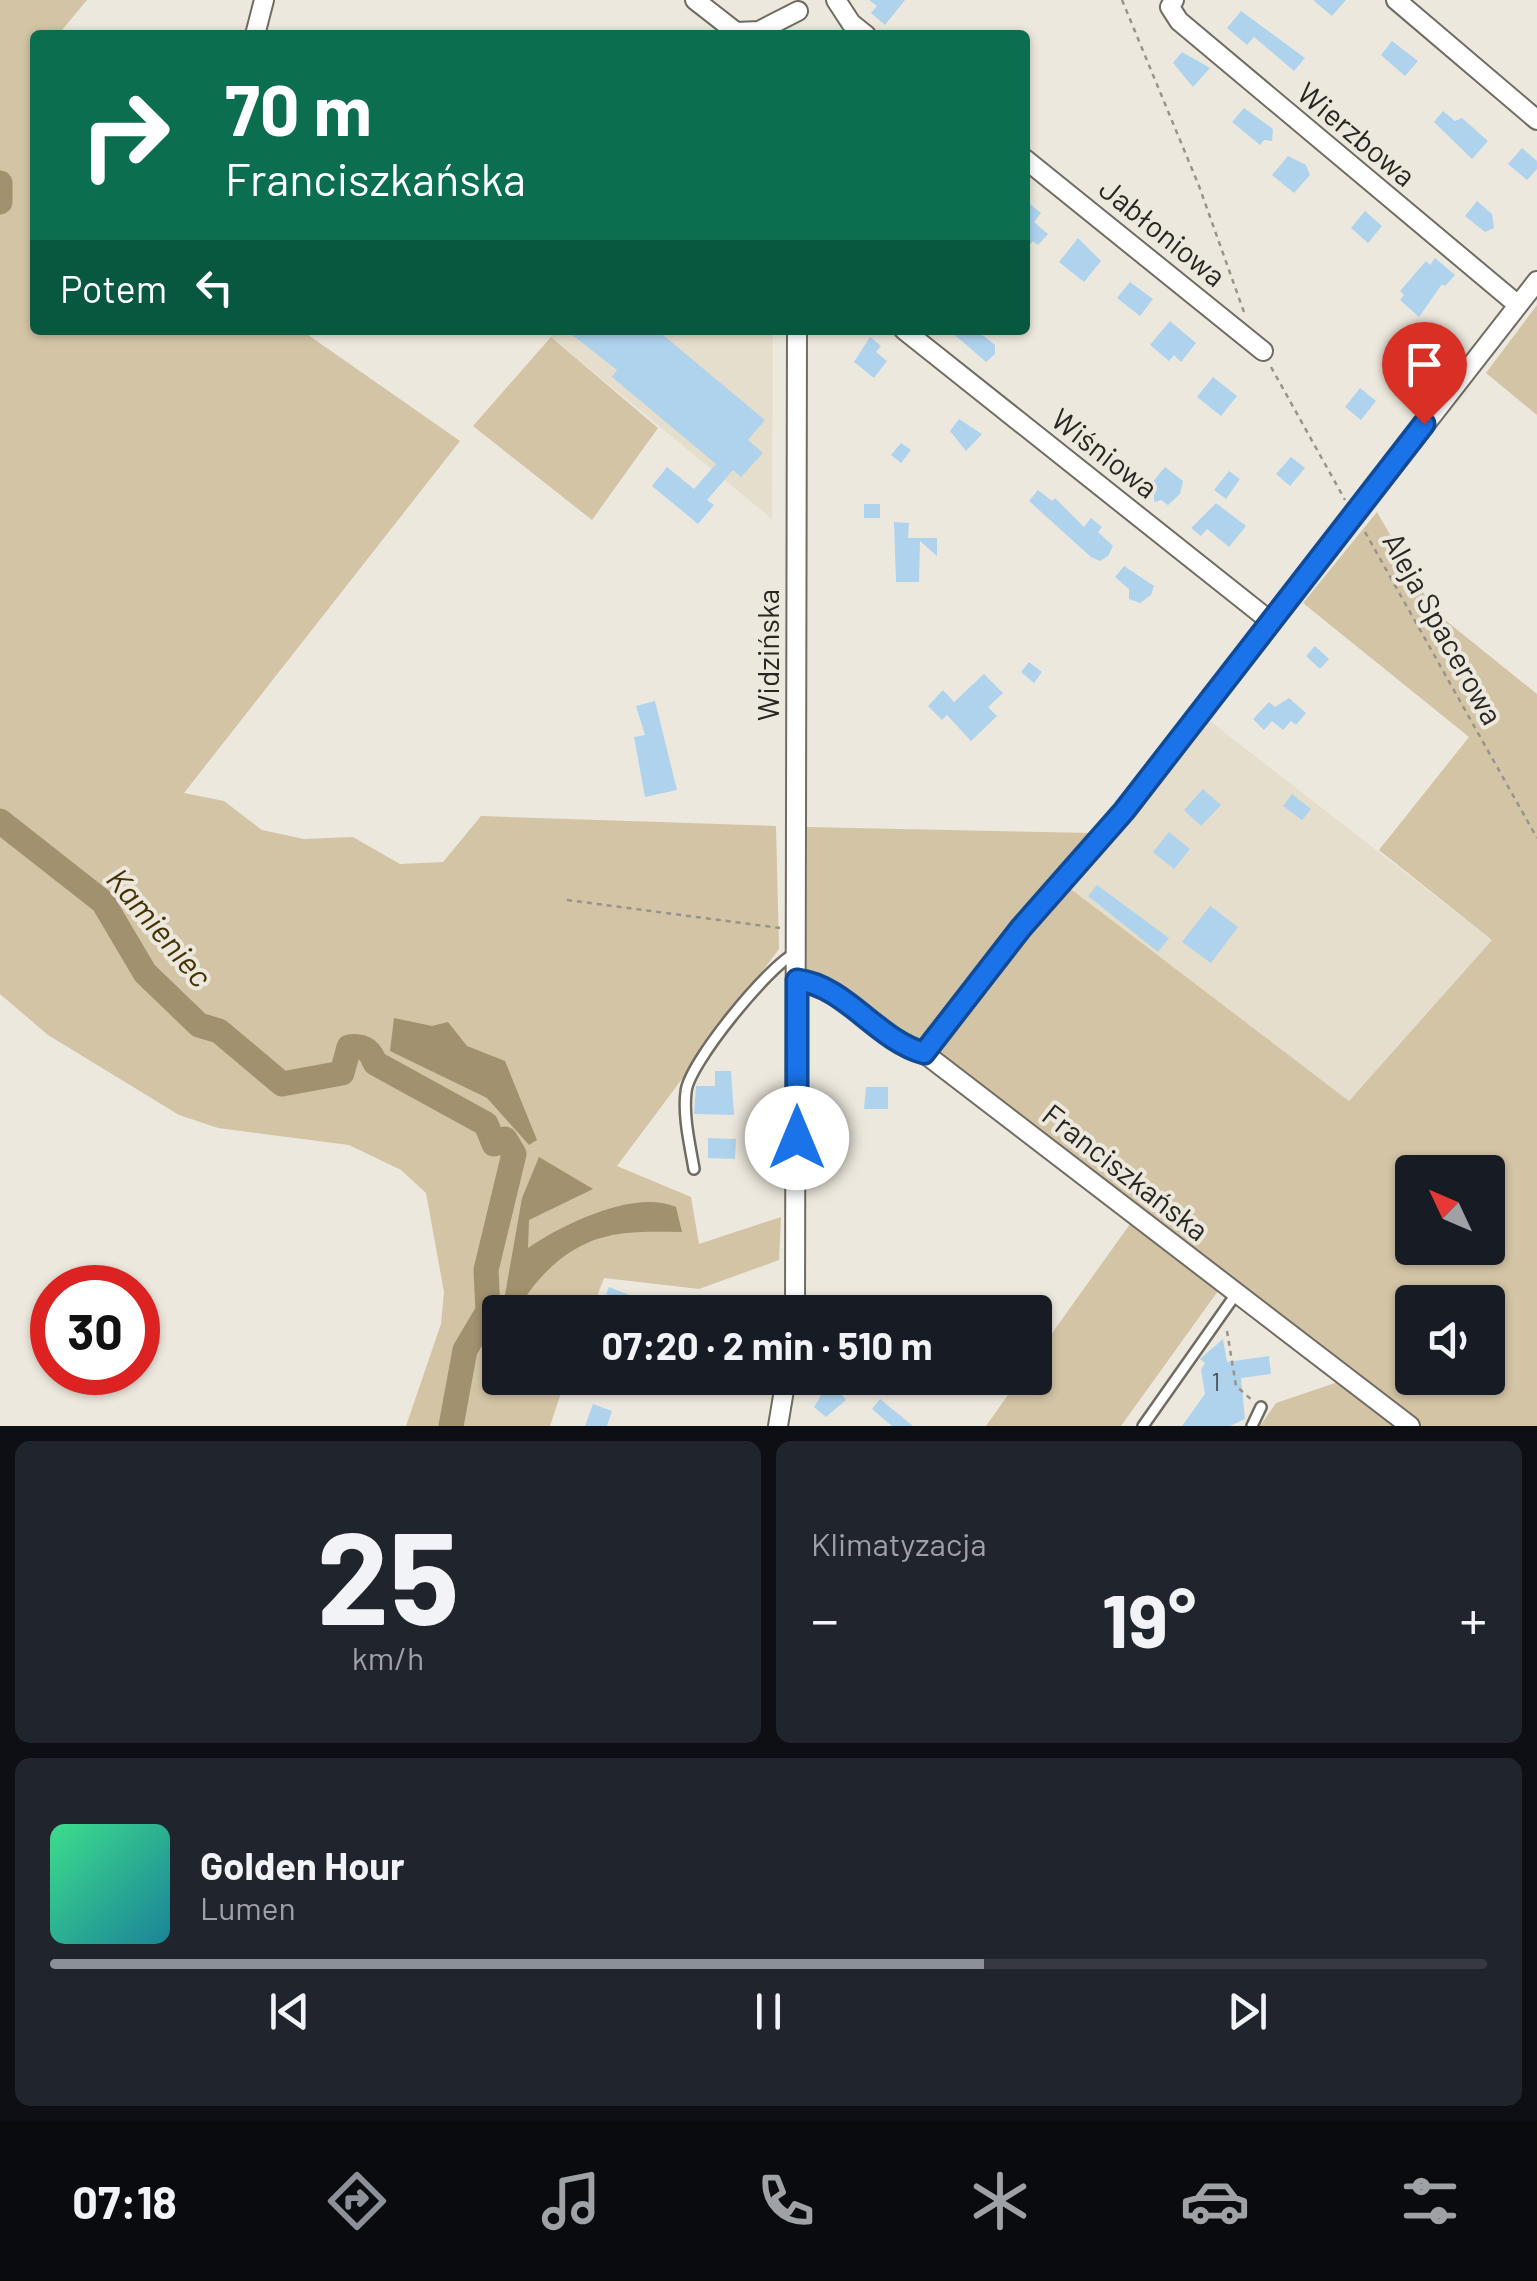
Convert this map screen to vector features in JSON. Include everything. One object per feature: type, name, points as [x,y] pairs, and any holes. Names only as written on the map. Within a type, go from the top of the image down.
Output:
[{"type":"street","points":[[256,30],[264,0]]},
{"type":"street","points":[[695,0],[733,30]]},
{"type":"street","points":[[836,0],[860,30]]},
{"type":"street","name":"Wierzbowa","points":[[1174,0],[1170,7],[1179,20],[1518,305]]},
{"type":"street","points":[[1396,0],[1537,120]]},
{"type":"street","points":[[761,30],[798,6]]},
{"type":"street","name":"Jabłoniowa","points":[[1030,163],[1263,351]]},
{"type":"street","points":[[924,1053],[1021,928],[1124,811],[1537,282]]},
{"type":"street","name":"Widzińska","points":[[796,1295],[797,335]]},
{"type":"street","name":"Wiśniowa","points":[[910,335],[1270,620]]},
{"type":"street","name":"Franciszkańska","points":[[797,980],[823,988],[903,1044],[924,1053],[1410,1426]]},
{"type":"street","points":[[778,1426],[783,1395]]},
{"type":"lane","points":[[694,1169],[686,1092],[690,1073],[760,984],[784,959],[797,952]]},
{"type":"lane","points":[[1143,1426],[1236,1294]]},
{"type":"lane","points":[[1252,1426],[1261,1407]]},
{"type":"path","points":[[1122,0],[1199,186],[1247,320]]},
{"type":"path","name":"Aleja Spacerowa","points":[[1263,351],[1302,430],[1412,611],[1537,838]]},
{"type":"path","points":[[567,900],[796,929]]},
{"type":"path","points":[[1224,1312],[1236,1386],[1261,1407]]},
{"type":"shaded area","points":[[0,0],[87,0],[62,30],[30,30],[30,335],[308,335],[460,441],[184,793],[224,801],[262,830],[304,839],[353,837],[400,864],[443,862],[481,816],[776,826],[779,949],[617,1166],[691,1197],[699,1244],[781,1217],[779,1260],[699,1289],[604,1278],[598,1295],[482,1295],[482,1395],[560,1395],[550,1426],[406,1426],[441,1324],[444,1292],[426,1193],[401,1170],[349,1145],[218,1128],[179,1115],[48,1035],[0,994]]},
{"type":"shaded area","points":[[1537,305],[1537,415],[1486,373]]},
{"type":"shaded area","points":[[773,335],[772,519],[551,337]]},
{"type":"shaded area","points":[[551,337],[658,428],[592,520],[473,426]]},
{"type":"shaded area","points":[[1377,512],[1434,611],[1537,694],[1537,1426],[1421,1426],[935,1053],[1067,886],[1349,1101],[1492,940],[1379,850],[1469,737],[1303,603]]},
{"type":"shaded area","points":[[1206,718],[1492,940],[1349,1101],[1067,886],[1128,826]]},
{"type":"shaded area","points":[[807,827],[1092,833],[1025,910],[922,1043],[912,1042],[824,978],[806,973]]},
{"type":"shaded area","points":[[394,1018],[432,1026],[448,1022],[467,1046],[505,1061],[537,1140],[529,1145],[487,1098],[390,1051]]},
{"type":"shaded area","points":[[539,1157],[593,1189],[529,1220],[528,1248],[579,1220],[640,1202],[676,1207],[682,1232],[625,1233],[592,1241],[561,1259],[527,1295],[505,1295],[522,1198]]},
{"type":"shaded area","points":[[1130,1224],[1218,1291],[1121,1426],[986,1426],[1008,1395],[1052,1395],[1052,1333]]},
{"type":"shaded area","points":[[1338,1382],[1394,1426],[1260,1426],[1276,1403]]},
{"type":"building","points":[[869,0],[905,0],[885,25],[871,13],[877,6]]},
{"type":"building","points":[[1313,0],[1346,0],[1332,16]]},
{"type":"building","points":[[1241,11],[1305,58],[1294,71],[1254,37],[1247,45],[1227,28]]},
{"type":"building","points":[[1392,41],[1418,61],[1405,76],[1381,55]]},
{"type":"building","points":[[1182,52],[1210,68],[1193,87],[1173,63]]},
{"type":"building","points":[[1244,108],[1273,129],[1272,141],[1264,140],[1260,145],[1232,122]]},
{"type":"building","points":[[1443,111],[1455,121],[1462,118],[1488,141],[1472,159],[1434,122]]},
{"type":"building","points":[[1522,148],[1537,161],[1537,169],[1527,180],[1508,164]]},
{"type":"building","points":[[1288,156],[1306,165],[1310,175],[1294,193],[1272,175]]},
{"type":"building","points":[[1477,201],[1492,214],[1494,228],[1485,232],[1465,216]]},
{"type":"building","points":[[1030,204],[1041,213],[1034,222],[1048,234],[1038,245],[1033,241],[1030,245]]},
{"type":"building","points":[[1365,211],[1382,226],[1368,243],[1351,228]]},
{"type":"building","points":[[1078,238],[1101,261],[1084,282],[1059,262]]},
{"type":"building","points":[[1435,258],[1455,275],[1445,286],[1442,284],[1419,317],[1400,300],[1404,295],[1400,291],[1426,261],[1430,265]]},
{"type":"building","points":[[1130,282],[1153,299],[1140,316],[1117,298]]},
{"type":"building","points":[[1170,321],[1196,343],[1181,362],[1174,355],[1169,361],[1150,345]]},
{"type":"building","points":[[572,335],[663,335],[765,420],[748,440],[763,453],[741,477],[733,470],[707,500],[714,505],[698,524],[652,486],[667,467],[694,489],[716,464],[612,377],[617,370]]},
{"type":"building","points":[[955,335],[982,335],[995,345],[995,354],[986,362]]},
{"type":"building","points":[[870,337],[881,346],[876,352],[887,361],[874,378],[854,362]]},
{"type":"building","points":[[1213,377],[1237,396],[1221,416],[1197,397]]},
{"type":"building","points":[[1360,388],[1376,401],[1361,420],[1345,407]]},
{"type":"building","points":[[959,419],[982,434],[966,451],[950,431]]},
{"type":"building","points":[[901,443],[911,450],[901,463],[891,455]]},
{"type":"building","points":[[1291,457],[1305,468],[1290,486],[1276,474]]},
{"type":"building","points":[[1165,467],[1183,481],[1180,494],[1168,505],[1161,500],[1154,502],[1154,494],[1147,489]]},
{"type":"building","points":[[1229,471],[1240,479],[1226,499],[1214,490]]},
{"type":"building","points":[[1038,490],[1052,501],[1055,498],[1084,527],[1091,518],[1102,527],[1098,532],[1113,546],[1108,556],[1100,561],[1091,557],[1029,501]]},
{"type":"building","points":[[1216,503],[1246,526],[1229,547],[1207,529],[1201,536],[1191,528]]},
{"type":"building","points":[[864,504],[880,504],[880,518],[864,518]]},
{"type":"building","points":[[894,522],[909,523],[908,538],[937,538],[937,556],[920,541],[919,582],[896,582]]},
{"type":"building","points":[[1124,566],[1154,586],[1151,595],[1140,603],[1129,599],[1129,589],[1115,577]]},
{"type":"building","points":[[1315,646],[1329,659],[1320,669],[1306,656]]},
{"type":"building","points":[[1029,662],[1042,672],[1034,683],[1021,672]]},
{"type":"building","points":[[984,674],[1003,693],[988,707],[997,716],[971,741],[947,715],[942,720],[928,706],[943,690],[954,702]]},
{"type":"building","points":[[1289,698],[1306,713],[1296,725],[1291,721],[1283,730],[1272,721],[1264,730],[1253,719],[1269,702],[1275,707]]},
{"type":"building","points":[[655,701],[677,790],[645,797],[634,737],[645,735],[636,706]]},
{"type":"building","points":[[1203,789],[1221,805],[1201,826],[1184,810]]},
{"type":"building","points":[[1292,794],[1311,809],[1302,820],[1283,806]]},
{"type":"building","points":[[1169,832],[1190,849],[1174,869],[1153,852]]},
{"type":"building","points":[[1097,885],[1169,938],[1158,952],[1088,896]]},
{"type":"building","points":[[1210,906],[1238,927],[1211,963],[1182,942]]},
{"type":"building","points":[[715,1071],[731,1071],[734,1115],[694,1114],[696,1086],[715,1086]]},
{"type":"building","points":[[866,1087],[888,1087],[888,1109],[864,1109]]},
{"type":"building","points":[[708,1138],[736,1139],[735,1159],[708,1158]]},
{"type":"building","points":[[609,1287],[629,1295],[606,1295]]},
{"type":"building","points":[[1223,1339],[1227,1362],[1269,1356],[1271,1374],[1241,1378],[1245,1419],[1230,1426],[1182,1426],[1205,1394],[1201,1370],[1205,1363],[1200,1359]]},
{"type":"building","points":[[821,1395],[842,1395],[846,1400],[826,1417],[814,1407]]},
{"type":"building","points":[[880,1399],[913,1426],[892,1426],[872,1409]]},
{"type":"building","points":[[593,1404],[612,1411],[607,1426],[585,1426]]},
{"type":"waterway","name":"Kamieniec","points":[[0,183],[0,202]]},
{"type":"waterway","name":"Kamieniec","points":[[0,821],[103,902],[145,973],[199,1025],[219,1031],[282,1084],[342,1073],[349,1047],[362,1047],[375,1063],[486,1124],[494,1144],[505,1139],[514,1154],[486,1270],[488,1311],[465,1350],[451,1426]]},
{"type":"route","points":[[797,1138],[797,980],[823,988],[912,1050],[924,1053],[1021,928],[1124,811],[1424,424]]}]
